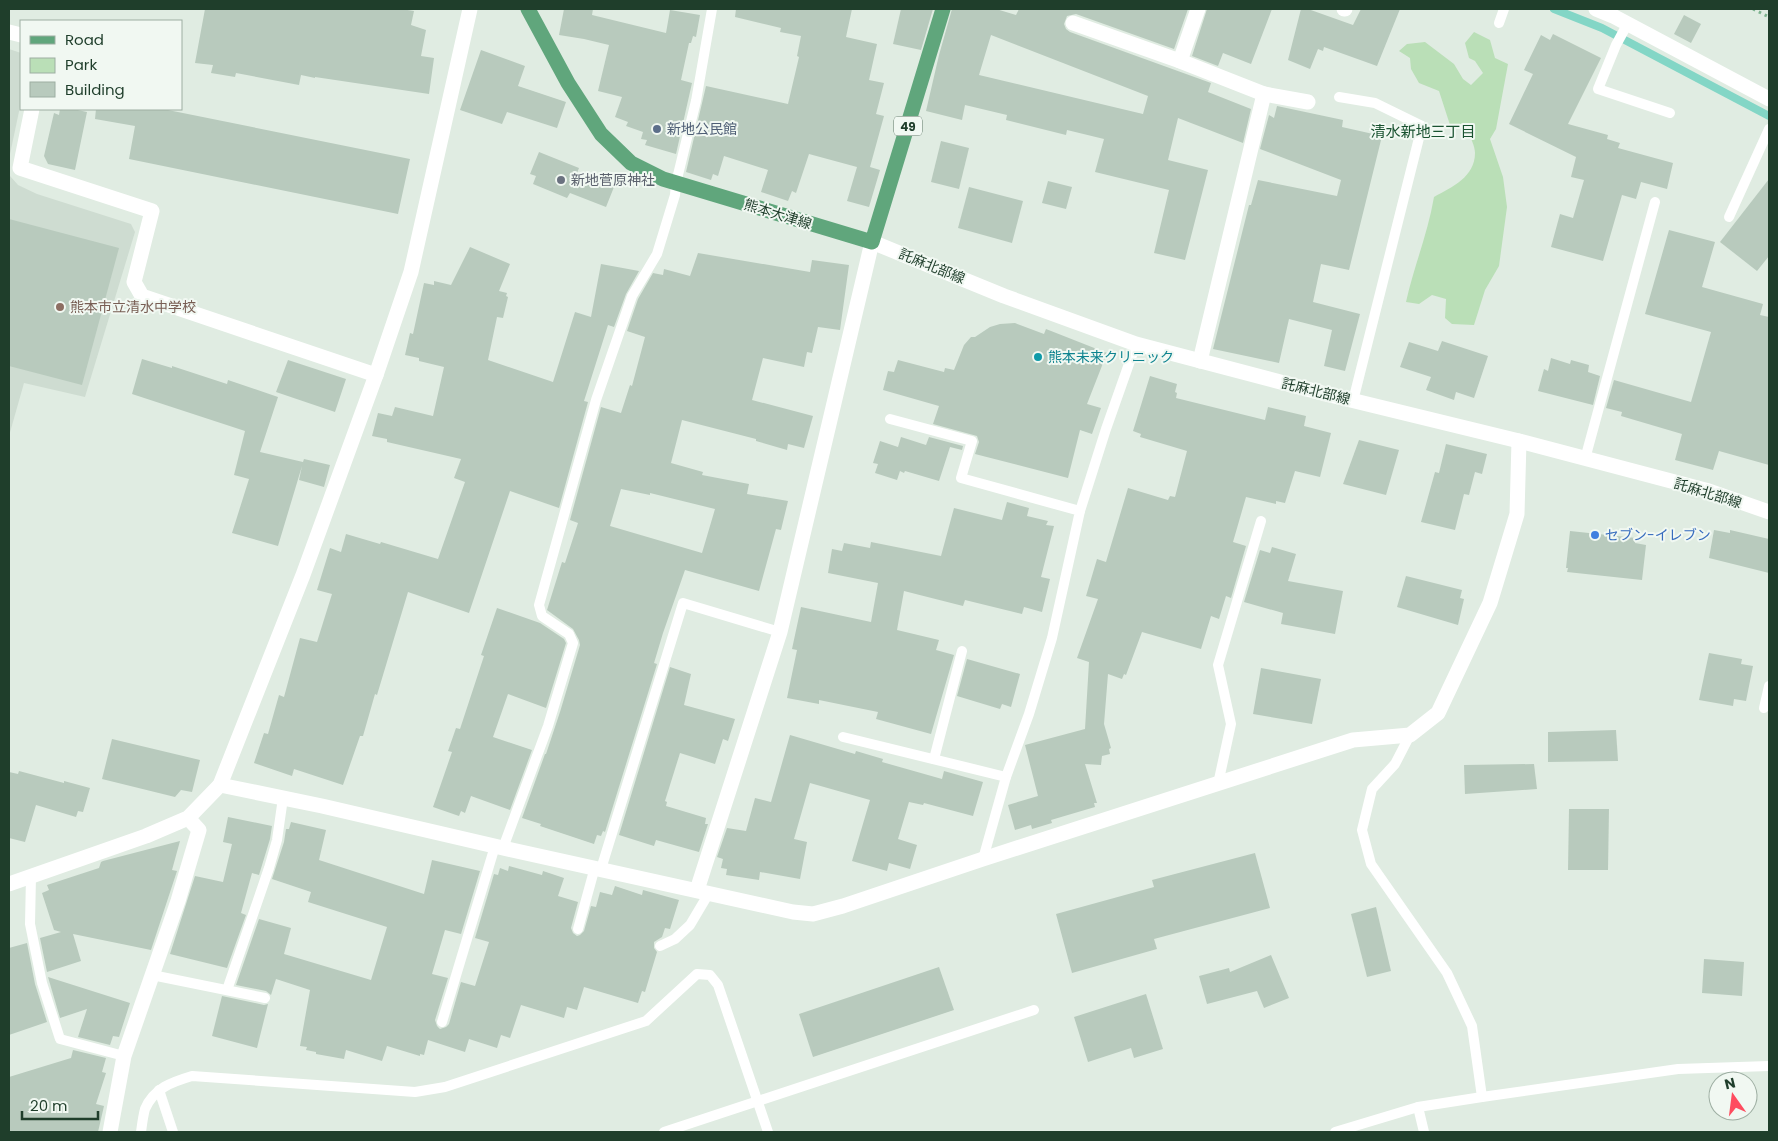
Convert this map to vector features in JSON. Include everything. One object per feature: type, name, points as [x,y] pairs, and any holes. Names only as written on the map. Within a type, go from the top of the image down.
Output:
[{"type":"main road","name":"熊本大津線","points":[[528,9],[568,82],[602,134],[631,163],[663,179],[872,242]]},
{"type":"main road","name":"49","points":[[872,242],[943,9]]},
{"type":"street","points":[[9,884],[146,836],[188,818],[220,785],[303,575],[376,375],[411,272],[470,9]]},
{"type":"street","points":[[1180,61],[1198,9]]},
{"type":"street","points":[[1596,9],[1626,27],[1769,99]]},
{"type":"street","points":[[1073,24],[1180,61],[1264,94],[1308,102]]},
{"type":"street","points":[[1200,361],[1264,94]]},
{"type":"street","points":[[32,110],[20,168],[152,211],[134,282],[142,296],[376,375]]},
{"type":"street","points":[[703,892],[780,632],[872,242]]},
{"type":"street","name":"託麻北部線","points":[[872,242],[1004,296],[1136,344],[1709,491],[1769,512]]},
{"type":"street","points":[[220,785],[793,912],[813,914],[843,906],[1353,740],[1410,735],[1438,713],[1490,603],[1517,514],[1518,441]]},
{"type":"street","points":[[110,1132],[124,1056],[178,901],[199,830],[188,818]]},
{"type":"lane","points":[[442,1022],[499,847],[548,726],[573,644],[569,634],[542,616],[539,605],[596,400],[632,296],[657,254],[675,195],[676,183],[696,101],[712,9]]},
{"type":"lane","points":[[1498,23],[1504,9]]},
{"type":"lane","points":[[1626,27],[1616,45],[1598,90],[1670,112]]},
{"type":"lane","points":[[1339,97],[1375,104],[1422,126],[1353,401]]},
{"type":"lane","points":[[1729,217],[1769,129]]},
{"type":"lane","points":[[1585,459],[1655,202]]},
{"type":"lane","points":[[983,859],[1006,777],[1029,714],[1052,638],[1080,511],[1136,344]]},
{"type":"lane","points":[[890,419],[972,441],[962,478],[1080,511]]},
{"type":"lane","points":[[1218,784],[1231,724],[1218,665],[1261,521]]},
{"type":"lane","points":[[578,930],[683,604],[780,632]]},
{"type":"lane","points":[[934,759],[962,651]]},
{"type":"lane","points":[[1764,708],[1769,686]]},
{"type":"lane","points":[[1410,735],[1395,764],[1372,789],[1362,830],[1371,864],[1447,973],[1472,1026],[1482,1097]]},
{"type":"lane","points":[[843,737],[1006,777]]},
{"type":"lane","points":[[227,990],[270,868],[277,840],[282,798]]},
{"type":"lane","points":[[31,876],[30,924],[42,983],[60,1039],[124,1056]]},
{"type":"lane","points":[[660,946],[675,939],[690,925],[703,892]]},
{"type":"lane","points":[[141,1132],[145,1109],[159,1090],[171,1082],[192,1076],[415,1092],[446,1087],[646,1021],[697,974],[710,975],[718,985],[768,1132]]},
{"type":"lane","points":[[152,975],[265,998]]},
{"type":"lane","points":[[664,1132],[1034,1010]]},
{"type":"lane","points":[[1335,1132],[1418,1108],[1482,1097],[1678,1070],[1769,1066]]},
{"type":"lane","points":[[159,1090],[173,1132]]},
{"type":"lane","points":[[1418,1108],[1424,1132]]},
{"type":"path","points":[[1753,9],[1769,17]]},
{"type":"shaded area","points":[[9,49],[20,53],[20,107],[9,159]]},
{"type":"shaded area","name":"熊本市立清水中学校","points":[[9,165],[10,176],[18,185],[37,194],[131,224],[135,232],[85,397],[24,383],[9,436]]},
{"type":"green space","points":[[1474,32],[1490,40],[1495,58],[1508,64],[1496,129],[1490,139],[1503,177],[1507,207],[1499,266],[1485,290],[1474,325],[1452,324],[1445,318],[1446,299],[1432,295],[1419,304],[1406,302],[1434,197],[1455,185],[1467,175],[1474,161],[1475,153],[1467,130],[1450,125],[1439,91],[1419,83],[1411,69],[1410,58],[1399,51],[1407,44],[1425,42],[1454,64],[1463,79],[1471,85],[1483,73],[1475,61],[1469,58],[1465,43]]},
{"type":"building","points":[[205,9],[401,9],[414,11],[411,25],[426,30],[421,56],[434,58],[429,94],[301,75],[299,85],[236,73],[235,77],[211,73],[213,65],[195,63]]},
{"type":"building","points":[[564,9],[593,9],[592,15],[666,33],[670,10],[700,15],[696,37],[693,36],[691,43],[689,43],[681,80],[692,83],[676,154],[645,145],[647,140],[641,139],[643,132],[626,126],[628,122],[615,117],[622,97],[598,91],[609,45],[559,35]]},
{"type":"building","points":[[736,9],[852,9],[846,37],[877,44],[869,80],[884,83],[876,114],[884,116],[870,167],[880,170],[869,207],[847,201],[857,167],[809,154],[796,193],[792,191],[788,201],[761,192],[768,170],[724,156],[718,176],[713,174],[711,180],[686,172],[706,86],[788,104],[799,57],[797,56],[801,36],[780,32],[781,28],[735,17]]},
{"type":"building","points":[[901,9],[933,9],[921,50],[893,44]]},
{"type":"building","points":[[952,9],[996,9],[1016,15],[1019,9],[1188,9],[1174,49],[1076,14],[1067,16],[1064,24],[1070,32],[1211,83],[1208,92],[1251,109],[1243,143],[1178,118],[1168,160],[1208,170],[1185,260],[1154,253],[1169,190],[1095,172],[1104,139],[1067,130],[1066,135],[1006,120],[1007,115],[965,105],[962,120],[926,111]],"holes":[[[991,35],[1148,96],[1143,114],[979,75]]]},
{"type":"building","points":[[1207,9],[1272,9],[1251,64],[1223,53],[1218,66],[1192,56]]},
{"type":"building","points":[[1301,9],[1308,9],[1353,25],[1361,9],[1400,9],[1377,66],[1324,47],[1323,51],[1318,49],[1310,69],[1288,60]]},
{"type":"building","points":[[1684,15],[1701,24],[1691,43],[1674,34]]},
{"type":"building","points":[[1553,34],[1601,58],[1568,124],[1608,135],[1607,139],[1620,143],[1618,148],[1673,163],[1667,189],[1641,182],[1636,199],[1622,195],[1603,261],[1551,247],[1560,214],[1573,218],[1584,180],[1571,177],[1576,157],[1509,124],[1533,74],[1524,70],[1541,35],[1550,40]]},
{"type":"building","points":[[481,50],[525,66],[518,86],[566,102],[557,128],[507,112],[502,124],[460,110]]},
{"type":"building","points":[[1277,106],[1343,120],[1342,127],[1382,136],[1349,270],[1321,264],[1313,302],[1360,314],[1345,371],[1324,366],[1332,330],[1289,319],[1279,363],[1213,349],[1249,205],[1251,205],[1258,180],[1337,196],[1341,180],[1260,149],[1269,115],[1274,118]]},
{"type":"building","points":[[60,110],[87,112],[75,170],[48,164],[44,156],[54,113],[59,115]]},
{"type":"building","points":[[96,110],[168,110],[410,159],[398,214],[129,159],[135,126],[95,119]]},
{"type":"building","points":[[941,141],[969,148],[959,189],[931,182]]},
{"type":"building","name":"新地菅原神社","points":[[539,152],[579,168],[577,173],[614,187],[606,207],[570,193],[567,198],[533,184],[536,176],[530,174]]},
{"type":"building","points":[[1769,179],[1769,256],[1757,271],[1720,242]]},
{"type":"building","points":[[1048,181],[1072,187],[1066,209],[1042,203]]},
{"type":"building","points":[[969,187],[1023,201],[1012,243],[958,228]]},
{"type":"building","name":"熊本市立清水中学校","points":[[9,219],[119,248],[82,385],[9,366]]},
{"type":"building","points":[[1669,230],[1715,242],[1702,287],[1763,304],[1760,315],[1769,317],[1769,465],[1719,451],[1713,470],[1675,460],[1682,434],[1621,416],[1622,412],[1606,408],[1614,380],[1691,402],[1711,332],[1645,314]]},
{"type":"building","points":[[470,247],[510,264],[499,291],[507,293],[506,296],[508,297],[503,318],[497,317],[488,360],[553,382],[575,312],[591,317],[601,264],[639,271],[626,294],[614,327],[608,325],[584,401],[588,402],[559,508],[510,491],[469,613],[408,592],[377,695],[375,694],[363,736],[360,736],[343,785],[294,769],[292,776],[254,763],[264,733],[268,734],[279,695],[284,697],[300,638],[317,642],[332,594],[317,590],[330,548],[341,552],[346,534],[438,559],[465,482],[454,478],[461,459],[387,442],[387,439],[372,436],[378,413],[392,416],[395,407],[433,416],[444,367],[419,361],[419,358],[405,355],[410,333],[413,334],[424,283],[434,285],[434,281],[451,285]]},
{"type":"building","points":[[698,253],[810,272],[812,260],[849,265],[840,330],[818,327],[812,353],[807,352],[804,367],[763,358],[752,400],[813,416],[804,448],[788,444],[787,450],[756,441],[756,439],[682,420],[671,463],[703,472],[702,475],[749,484],[747,494],[788,501],[781,530],[776,529],[759,591],[685,570],[663,633],[654,663],[657,664],[605,832],[603,831],[601,836],[597,835],[594,844],[522,818],[546,754],[580,645],[573,629],[547,610],[562,562],[565,563],[578,523],[570,520],[601,407],[621,413],[630,385],[632,386],[645,337],[627,331],[638,299],[653,273],[663,275],[664,269],[690,276]],"holes":[[[621,489],[650,495],[650,493],[715,509],[702,553],[610,526]]]},
{"type":"building","points":[[1015,323],[1044,334],[1046,329],[1107,353],[1087,404],[1101,408],[1092,434],[1080,430],[1068,478],[975,454],[979,442],[977,436],[933,424],[939,406],[883,390],[888,371],[894,372],[898,360],[944,372],[945,368],[954,370],[964,345],[971,337],[975,337],[990,327]]},
{"type":"building","points":[[1442,341],[1488,356],[1474,398],[1456,392],[1454,400],[1426,390],[1431,377],[1400,367],[1409,342],[1438,351]]},
{"type":"building","points":[[1551,358],[1570,364],[1571,360],[1589,365],[1588,372],[1600,376],[1593,405],[1538,391],[1544,369],[1548,371]]},
{"type":"building","points":[[142,359],[172,368],[172,366],[227,384],[228,380],[278,397],[260,452],[303,462],[304,459],[330,465],[324,487],[299,480],[302,466],[278,546],[232,533],[249,479],[234,475],[245,431],[132,394]]},
{"type":"building","points":[[288,360],[346,379],[335,412],[276,392]]},
{"type":"building","points":[[1150,376],[1177,384],[1176,398],[1265,420],[1268,407],[1306,416],[1304,426],[1331,433],[1320,477],[1295,471],[1285,503],[1276,501],[1276,504],[1246,497],[1233,542],[1246,546],[1231,598],[1226,596],[1219,619],[1211,616],[1201,649],[1142,632],[1126,675],[1124,674],[1122,679],[1108,674],[1104,724],[1111,748],[1109,749],[1110,754],[1102,756],[1101,765],[1085,764],[1097,803],[1094,803],[1095,807],[1051,820],[1052,823],[1032,829],[1031,825],[1015,830],[1008,805],[1038,796],[1025,745],[1085,729],[1089,662],[1077,658],[1098,599],[1086,596],[1097,559],[1106,562],[1128,488],[1168,500],[1170,496],[1175,497],[1187,451],[1140,437],[1141,434],[1133,431]]},
{"type":"building","points":[[901,437],[926,445],[929,437],[963,446],[962,450],[950,447],[939,481],[905,471],[904,473],[900,471],[897,480],[875,473],[878,464],[873,463],[880,441],[898,447]]},
{"type":"building","points":[[1359,440],[1399,450],[1386,495],[1343,484]]},
{"type":"building","points":[[1446,444],[1487,454],[1482,474],[1475,472],[1469,495],[1464,494],[1455,530],[1421,522],[1435,472],[1439,473]]},
{"type":"building","points":[[1007,502],[1029,508],[1027,516],[1048,521],[1046,525],[1054,526],[1041,577],[1050,579],[1042,612],[1024,607],[1022,614],[965,600],[963,606],[904,591],[897,630],[939,640],[936,650],[954,655],[931,734],[876,719],[878,712],[819,700],[819,704],[787,698],[797,650],[792,649],[801,607],[871,622],[878,583],[828,573],[832,549],[842,551],[844,543],[870,548],[871,542],[941,556],[954,508],[1002,520]]},
{"type":"building","points":[[1714,530],[1730,533],[1730,530],[1769,539],[1769,573],[1709,558]]},
{"type":"building","points":[[1570,531],[1636,538],[1635,543],[1646,545],[1642,580],[1567,572]]},
{"type":"building","points":[[1272,547],[1296,554],[1288,581],[1343,591],[1335,634],[1281,624],[1283,613],[1244,602],[1260,550],[1270,553]]},
{"type":"building","points":[[1406,576],[1462,590],[1460,598],[1464,599],[1458,625],[1397,607]]},
{"type":"building","points":[[497,608],[540,623],[564,639],[566,643],[546,708],[508,694],[493,737],[532,750],[510,810],[471,796],[465,813],[461,811],[459,816],[433,807],[452,752],[448,751],[456,728],[460,729],[484,656],[481,655]]},
{"type":"building","points":[[1709,653],[1742,659],[1741,664],[1753,666],[1746,701],[1734,699],[1733,706],[1699,700]]},
{"type":"building","points":[[967,659],[1020,674],[1011,707],[1002,704],[1000,709],[957,696]]},
{"type":"building","points":[[670,667],[691,674],[684,705],[735,719],[728,741],[723,739],[715,764],[680,753],[665,801],[667,802],[666,806],[706,818],[705,824],[708,824],[699,852],[656,840],[654,846],[619,835]]},
{"type":"building","points":[[1261,668],[1321,679],[1312,724],[1253,714]]},
{"type":"building","points":[[1616,730],[1618,761],[1548,762],[1548,732]]},
{"type":"building","points":[[790,735],[855,754],[856,751],[883,759],[882,762],[942,779],[944,771],[983,782],[973,816],[924,803],[923,805],[909,802],[898,839],[917,845],[910,869],[889,863],[887,871],[852,861],[870,800],[810,783],[794,839],[807,842],[800,879],[760,872],[759,880],[726,875],[727,869],[721,868],[723,859],[717,857],[727,828],[746,831],[755,798],[771,802]]},
{"type":"building","points":[[112,739],[200,760],[192,792],[181,790],[175,797],[102,779]]},
{"type":"building","points":[[1534,764],[1537,789],[1465,794],[1464,765]]},
{"type":"building","points":[[19,771],[90,788],[83,812],[78,811],[76,817],[36,805],[25,842],[9,838],[9,772],[18,774]]},
{"type":"building","points":[[1569,809],[1609,809],[1608,870],[1568,870]]},
{"type":"building","points":[[228,817],[272,826],[259,875],[252,873],[241,913],[246,915],[227,968],[170,954],[195,876],[223,882],[232,844],[223,842]]},
{"type":"building","points":[[291,822],[326,830],[319,860],[424,894],[432,860],[480,871],[461,934],[445,930],[432,974],[448,978],[435,1020],[440,1029],[449,1024],[461,982],[475,986],[489,942],[475,938],[494,874],[498,875],[500,868],[508,871],[509,866],[542,875],[543,871],[564,878],[558,896],[578,902],[571,928],[577,936],[584,931],[591,906],[596,907],[600,892],[612,895],[615,886],[642,895],[643,890],[679,900],[670,929],[665,928],[662,937],[654,942],[654,948],[657,952],[645,992],[642,991],[638,1003],[584,987],[577,1010],[567,1007],[564,1018],[521,1005],[510,1038],[501,1035],[497,1048],[469,1039],[465,1052],[428,1040],[424,1055],[420,1054],[420,1056],[387,1046],[382,1061],[346,1050],[344,1059],[316,1054],[316,1052],[306,1050],[307,1047],[300,1046],[310,990],[276,979],[271,995],[266,991],[236,985],[259,919],[291,928],[284,954],[371,980],[387,927],[308,902],[311,892],[272,879],[284,842],[286,829],[289,829]]},
{"type":"building","points":[[180,841],[172,870],[177,871],[151,950],[73,934],[81,961],[47,972],[40,938],[61,932],[54,930],[42,893],[49,890],[47,885],[99,868],[103,861]]},
{"type":"building","points":[[1255,853],[1270,908],[1154,939],[1157,949],[1072,973],[1056,914],[1154,887],[1152,880]]},
{"type":"building","points":[[1376,907],[1391,971],[1367,977],[1351,914]]},
{"type":"building","points":[[27,943],[35,984],[47,1022],[9,1035],[9,948]]},
{"type":"building","points":[[1271,955],[1289,998],[1264,1008],[1257,991],[1207,1004],[1199,976],[1229,968],[1230,972]]},
{"type":"building","points":[[1704,959],[1744,962],[1742,996],[1702,993]]},
{"type":"building","points":[[939,967],[954,1010],[813,1057],[799,1014]]},
{"type":"building","points":[[48,977],[130,1003],[119,1037],[113,1036],[110,1045],[78,1037],[87,1009],[60,1018]]},
{"type":"building","points":[[1146,994],[1163,1049],[1134,1058],[1131,1048],[1088,1062],[1074,1017]]},
{"type":"building","points":[[222,996],[264,1005],[268,1004],[257,1048],[212,1036]]},
{"type":"building","points":[[73,1050],[106,1058],[102,1072],[106,1073],[96,1104],[104,1106],[98,1132],[9,1132],[9,1077],[71,1058]]},
{"type":"waterway","points":[[1554,9],[1602,28],[1769,116]]},
{"type":"place","name":"新地公民館","points":[[657,129]]},
{"type":"place","name":"新地菅原神社","points":[[561,180]]},
{"type":"place","name":"熊本市立清水中学校","points":[[60,307]]},
{"type":"place","name":"熊本未来クリニック","points":[[1038,357]]},
{"type":"place","name":"セブン-イレブン","points":[[1595,535]]},
{"type":"district","name":"清水新地三丁目","points":[[1423,131]]}]
